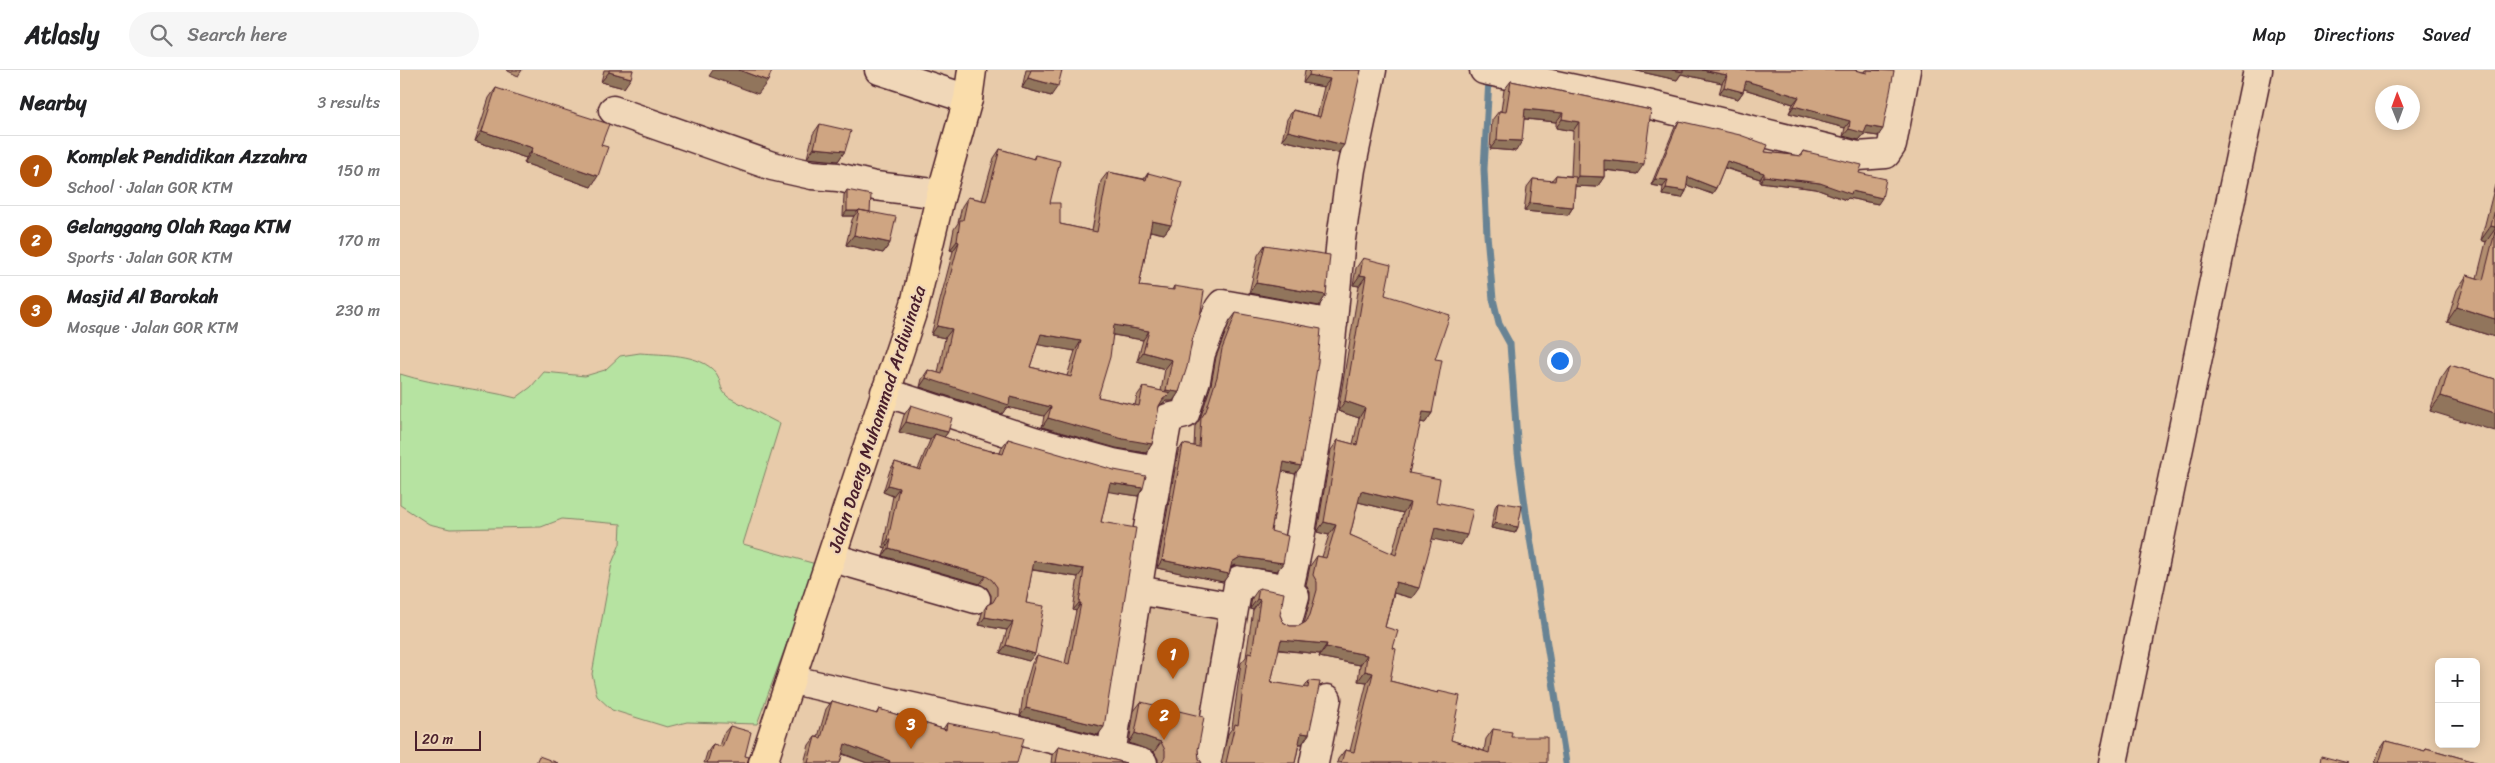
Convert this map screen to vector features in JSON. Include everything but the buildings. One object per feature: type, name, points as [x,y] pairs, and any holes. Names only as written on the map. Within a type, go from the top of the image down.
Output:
[{"type":"main road","name":"Jalan Daeng Muhammad Ardiwinata","points":[[764,763],[793,680],[915,304],[941,194],[968,99],[972,70]]},
{"type":"street","points":[[879,70],[968,99]]},
{"type":"street","points":[[1289,589],[1300,538],[1328,372],[1341,238],[1351,169],[1372,70]]},
{"type":"street","points":[[1484,70],[1549,76],[1651,105],[1858,156],[1886,154],[1892,145],[1906,70]]},
{"type":"street","points":[[2113,763],[2258,70]]},
{"type":"street","points":[[613,110],[772,166],[812,175],[838,177],[875,186],[941,194]]},
{"type":"street","points":[[793,680],[1125,760],[1137,590],[1168,418],[1185,414],[1196,380],[1201,353],[1222,304],[1333,324]]},
{"type":"street","points":[[885,392],[1034,441],[1113,462],[1157,471]]},
{"type":"street","points":[[832,558],[976,599]]},
{"type":"street","points":[[1207,763],[1239,580],[1289,589],[1295,596],[1288,621]]},
{"type":"street","points":[[1137,590],[1234,607]]},
{"type":"street","points":[[1314,763],[1327,698]]},
{"type":"shaded area","points":[[1140,591],[1230,608],[1205,763],[1166,763],[1116,751]]},
{"type":"green space","points":[[640,353],[681,356],[709,366],[716,373],[721,388],[728,397],[780,424],[743,544],[816,564],[757,724],[687,722],[667,727],[612,710],[597,696],[592,674],[612,563],[620,544],[621,524],[562,519],[541,527],[450,529],[429,524],[400,505],[400,374],[516,398],[531,387],[544,372],[585,376],[605,370],[620,356]]},
{"type":"waterway","points":[[1489,79],[1484,169],[1487,235],[1493,299],[1499,324],[1510,344],[1518,453],[1526,513],[1566,763]]},
{"type":"place","name":"Komplek Pendidikan Azzahra","points":[[1173,679]]},
{"type":"place","name":"Gelanggang Olah Raga KTM","points":[[1164,740]]},
{"type":"place","name":"Masjid Al Barokah","points":[[911,749]]}]
